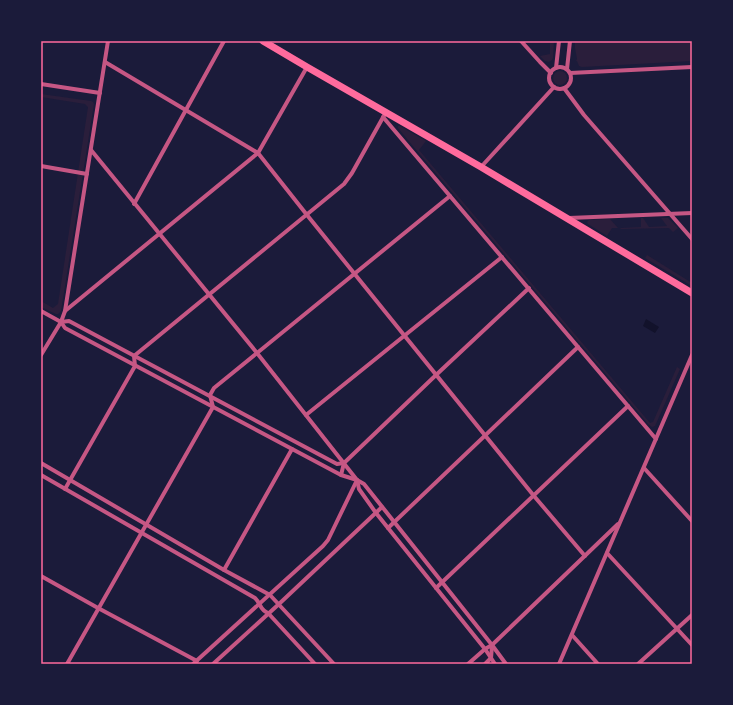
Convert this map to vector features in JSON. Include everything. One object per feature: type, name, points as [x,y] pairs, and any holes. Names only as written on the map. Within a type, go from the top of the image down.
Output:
[{"type":"main road","points":[[263,41],[385,114],[481,167],[692,293]]},
{"type":"street","points":[[41,355],[61,322],[65,311],[108,41]]},
{"type":"street","points":[[134,204],[224,41]]},
{"type":"street","points":[[522,41],[551,73]]},
{"type":"street","points":[[556,68],[559,41]]},
{"type":"street","points":[[567,69],[562,67],[552,70],[550,82],[554,87],[559,89],[564,88],[567,87],[570,82],[570,74],[567,69],[570,41]]},
{"type":"street","points":[[105,62],[258,153],[404,336],[534,496],[585,556]]},
{"type":"street","points":[[65,311],[258,153],[307,67]]},
{"type":"street","points":[[570,74],[692,67]]},
{"type":"street","points":[[41,84],[100,93]]},
{"type":"street","points":[[481,167],[554,87]]},
{"type":"street","points":[[564,88],[584,115],[692,239]]},
{"type":"street","points":[[134,356],[344,184],[352,173],[385,114],[450,196],[656,439]]},
{"type":"street","points":[[91,150],[344,463],[357,480],[359,489],[388,528],[496,664]]},
{"type":"street","points":[[41,166],[87,174]]},
{"type":"street","points":[[210,393],[214,388],[450,196]]},
{"type":"street","points":[[567,218],[692,213]]},
{"type":"street","points":[[306,415],[502,257]]},
{"type":"street","points":[[340,475],[344,463],[528,288]]},
{"type":"street","points":[[41,311],[61,322],[65,328],[134,366],[340,475],[357,480],[364,484],[506,664]]},
{"type":"street","points":[[61,322],[69,321],[134,356],[210,393],[337,464],[344,463]]},
{"type":"street","points":[[388,528],[578,347]]},
{"type":"street","points":[[559,664],[692,355]]},
{"type":"street","points":[[65,489],[134,366],[134,356]]},
{"type":"street","points":[[66,664],[213,407],[210,393]]},
{"type":"street","points":[[436,588],[628,406]]},
{"type":"street","points":[[224,570],[292,449]]},
{"type":"street","points":[[41,463],[224,570],[270,595],[334,664]]},
{"type":"street","points":[[644,468],[692,521]]},
{"type":"street","points":[[41,475],[255,598],[260,603],[261,608],[268,613],[315,664]]},
{"type":"street","points":[[41,576],[195,662],[317,552],[328,540],[357,480]]},
{"type":"street","points":[[213,664],[382,508]]},
{"type":"street","points":[[468,664],[485,649],[492,645],[620,522]]},
{"type":"street","points":[[607,553],[692,645]]},
{"type":"street","points":[[638,664],[692,615]]},
{"type":"street","points":[[572,634],[598,664]]},
{"type":"street","points":[[485,664],[491,658],[492,645]]},
{"type":"shaded area","points":[[550,41],[554,41],[553,58],[549,62],[545,61],[540,56],[550,54]]},
{"type":"shaded area","points":[[575,41],[692,41],[692,61],[582,67],[579,66],[576,61]]},
{"type":"shaded area","points":[[557,71],[563,71],[567,75],[567,81],[563,85],[557,85],[553,81],[553,75]]},
{"type":"shaded area","points":[[41,94],[91,101],[94,104],[61,311],[58,314],[41,307],[41,301],[53,308],[58,304],[88,107],[85,104],[41,97]]},
{"type":"shaded area","points":[[398,126],[426,141],[419,150],[650,423],[653,422],[677,367],[680,369],[655,426],[652,427],[648,424],[417,151],[398,128]]},
{"type":"shaded area","points":[[641,218],[643,218],[649,227],[667,226],[661,218],[668,218],[678,228],[673,232],[669,228],[620,229],[641,227]]},
{"type":"shaded area","points":[[610,219],[618,228],[612,228],[607,236],[587,222],[589,220]]},
{"type":"shaded area","points":[[647,255],[692,283],[692,286],[645,258]]},
{"type":"shaded area","points":[[646,319],[659,327],[655,333],[643,326]]}]
